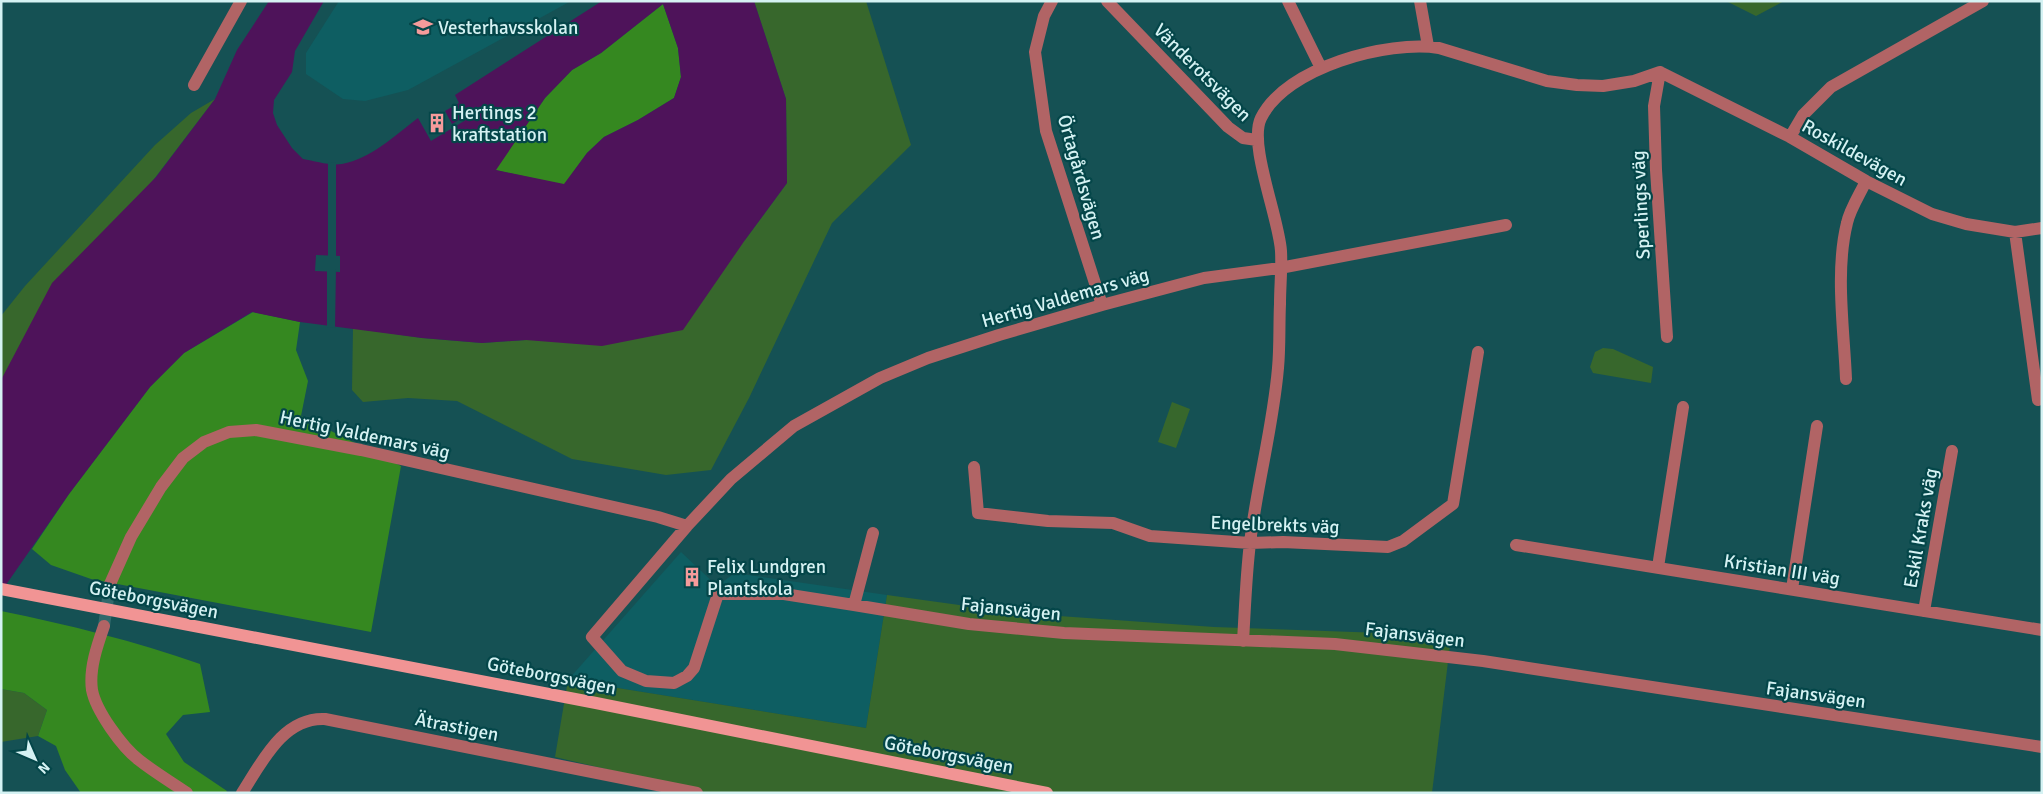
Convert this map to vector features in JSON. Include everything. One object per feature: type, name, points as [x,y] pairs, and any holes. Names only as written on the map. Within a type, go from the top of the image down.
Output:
[{"type":"main road","name":"Göteborgsvägen","points":[[1,589],[596,702],[1048,793]]},
{"type":"street","points":[[194,85],[241,1]]},
{"type":"street","name":"Örtagårdsvägen","points":[[1052,1],[1044,16],[1034,52],[1046,131],[1102,305]]},
{"type":"street","name":"Vänderotsvägen","points":[[1107,1],[1228,127],[1243,138],[1257,140]]},
{"type":"street","points":[[1288,1],[1321,68]]},
{"type":"street","points":[[1420,1],[1428,46]]},
{"type":"street","points":[[1790,137],[1803,115],[1831,87],[1984,1]]},
{"type":"street","points":[[1243,641],[1250,543],[1278,369],[1281,249],[1257,140],[1260,119],[1271,103],[1293,85],[1321,68],[1358,55],[1390,48],[1428,46],[1479,59],[1547,81],[1577,85],[1603,86],[1634,81],[1660,72]]},
{"type":"street","name":"Roskildevägen","points":[[1660,72],[1790,137],[1866,181],[1932,214],[1966,224],[2015,232],[2042,228]]},
{"type":"street","name":"Sperlings väg","points":[[1660,72],[1654,106],[1656,170],[1667,337]]},
{"type":"street","points":[[1846,379],[1842,247],[1847,220],[1866,181]]},
{"type":"street","name":"Hertig Valdemars väg","points":[[592,637],[687,526],[731,479],[794,426],[880,378],[928,358],[1102,305],[1204,278],[1280,268],[1506,226]]},
{"type":"street","points":[[2015,232],[2038,400]]},
{"type":"street","name":"Engelbrekts väg","points":[[974,467],[978,513],[1048,521],[1113,523],[1150,536],[1250,543],[1283,542],[1388,547],[1403,541],[1454,504],[1478,352]]},
{"type":"street","points":[[1658,567],[1683,407]]},
{"type":"street","points":[[1792,589],[1816,426]]},
{"type":"street","name":"Hertig Valdemars väg","points":[[110,584],[131,537],[161,487],[184,458],[204,442],[229,432],[256,430],[361,450],[658,517],[687,526]]},
{"type":"street","name":"Eskil Kraks väg","points":[[1924,611],[1952,450]]},
{"type":"street","points":[[854,605],[873,533]]},
{"type":"street","name":"Kristian III väg","points":[[1516,545],[2042,630]]},
{"type":"street","name":"Fajansvägen","points":[[592,637],[622,671],[646,681],[674,683],[687,676],[694,668],[718,594],[784,594],[969,624],[1064,633],[1335,644],[1457,658],[2042,747]]},
{"type":"street","points":[[104,626],[92,668],[92,691],[100,711],[117,736],[138,759],[187,793]]},
{"type":"street","name":"Ätrastigen","points":[[242,793],[269,752],[288,730],[313,718],[335,720],[697,793]]},
{"type":"shaded area","points":[[269,1],[324,1],[295,51],[292,72],[274,100],[273,113],[277,125],[292,148],[303,159],[328,164],[342,164],[373,152],[418,118],[431,141],[484,109],[482,106],[452,124],[445,111],[459,103],[455,95],[602,1],[754,1],[786,99],[787,183],[683,330],[602,346],[526,340],[482,343],[422,338],[300,322],[252,312],[184,353],[150,387],[69,494],[1,592],[1,380],[52,283],[156,177],[215,99],[237,50]],"holes":[[[663,4],[678,48],[681,77],[674,98],[638,120],[604,137],[587,153],[564,184],[496,170],[545,98],[572,70],[601,53]],[[316,255],[340,256],[340,272],[315,271]]]},
{"type":"shaded area","name":"Vesterhavsskolan","points":[[339,1],[571,1],[408,90],[365,101],[343,99],[306,74],[306,53]]},
{"type":"shaded area","points":[[681,552],[717,586],[735,573],[887,595],[866,728],[568,680]]},
{"type":"green space","points":[[754,1],[866,1],[911,145],[832,223],[749,398],[711,470],[666,475],[572,459],[457,401],[408,398],[363,402],[352,390],[353,328],[422,338],[482,343],[526,340],[745,240],[787,183],[786,99]]},
{"type":"green space","points":[[1726,1],[1784,1],[1756,16]]},
{"type":"green space","points":[[663,4],[678,48],[681,77],[674,98],[638,120],[604,137],[587,153],[564,185],[495,170],[545,98],[572,70],[601,53]]},
{"type":"green space","points":[[215,99],[1,380],[1,316],[25,286],[155,145],[191,113]]},
{"type":"green space","points":[[253,312],[300,322],[296,350],[308,381],[301,416],[401,466],[371,632],[91,579],[51,565],[32,549],[69,494],[150,387],[184,353]]},
{"type":"green space","points":[[1603,348],[1613,349],[1653,367],[1651,383],[1593,373],[1590,367],[1595,352]]},
{"type":"green space","points":[[1172,402],[1190,409],[1176,448],[1158,442]]},
{"type":"green space","points":[[887,595],[1017,613],[1214,627],[1451,637],[1432,793],[708,793],[555,757],[568,680],[866,728]]},
{"type":"green space","points":[[1,611],[102,634],[200,664],[210,712],[183,715],[166,734],[184,762],[227,791],[226,793],[81,793],[65,770],[56,746],[38,736],[47,710],[24,693],[1,689]]},
{"type":"green space","points":[[1,689],[24,693],[47,710],[38,736],[1,742]]},
{"type":"pier","points":[[336,162],[336,258],[328,258],[328,163]]},
{"type":"pier","points":[[327,269],[336,269],[335,328],[327,327]]},
{"type":"tunnel","points":[[104,626],[110,584]]},
{"type":"place","name":"Vesterhavsskolan","points":[[423,27]]},
{"type":"place","name":"Hertings 2 kraftstation","points":[[437,123]]},
{"type":"place","name":"Felix Lundgren Plantskola","points":[[692,577]]}]
